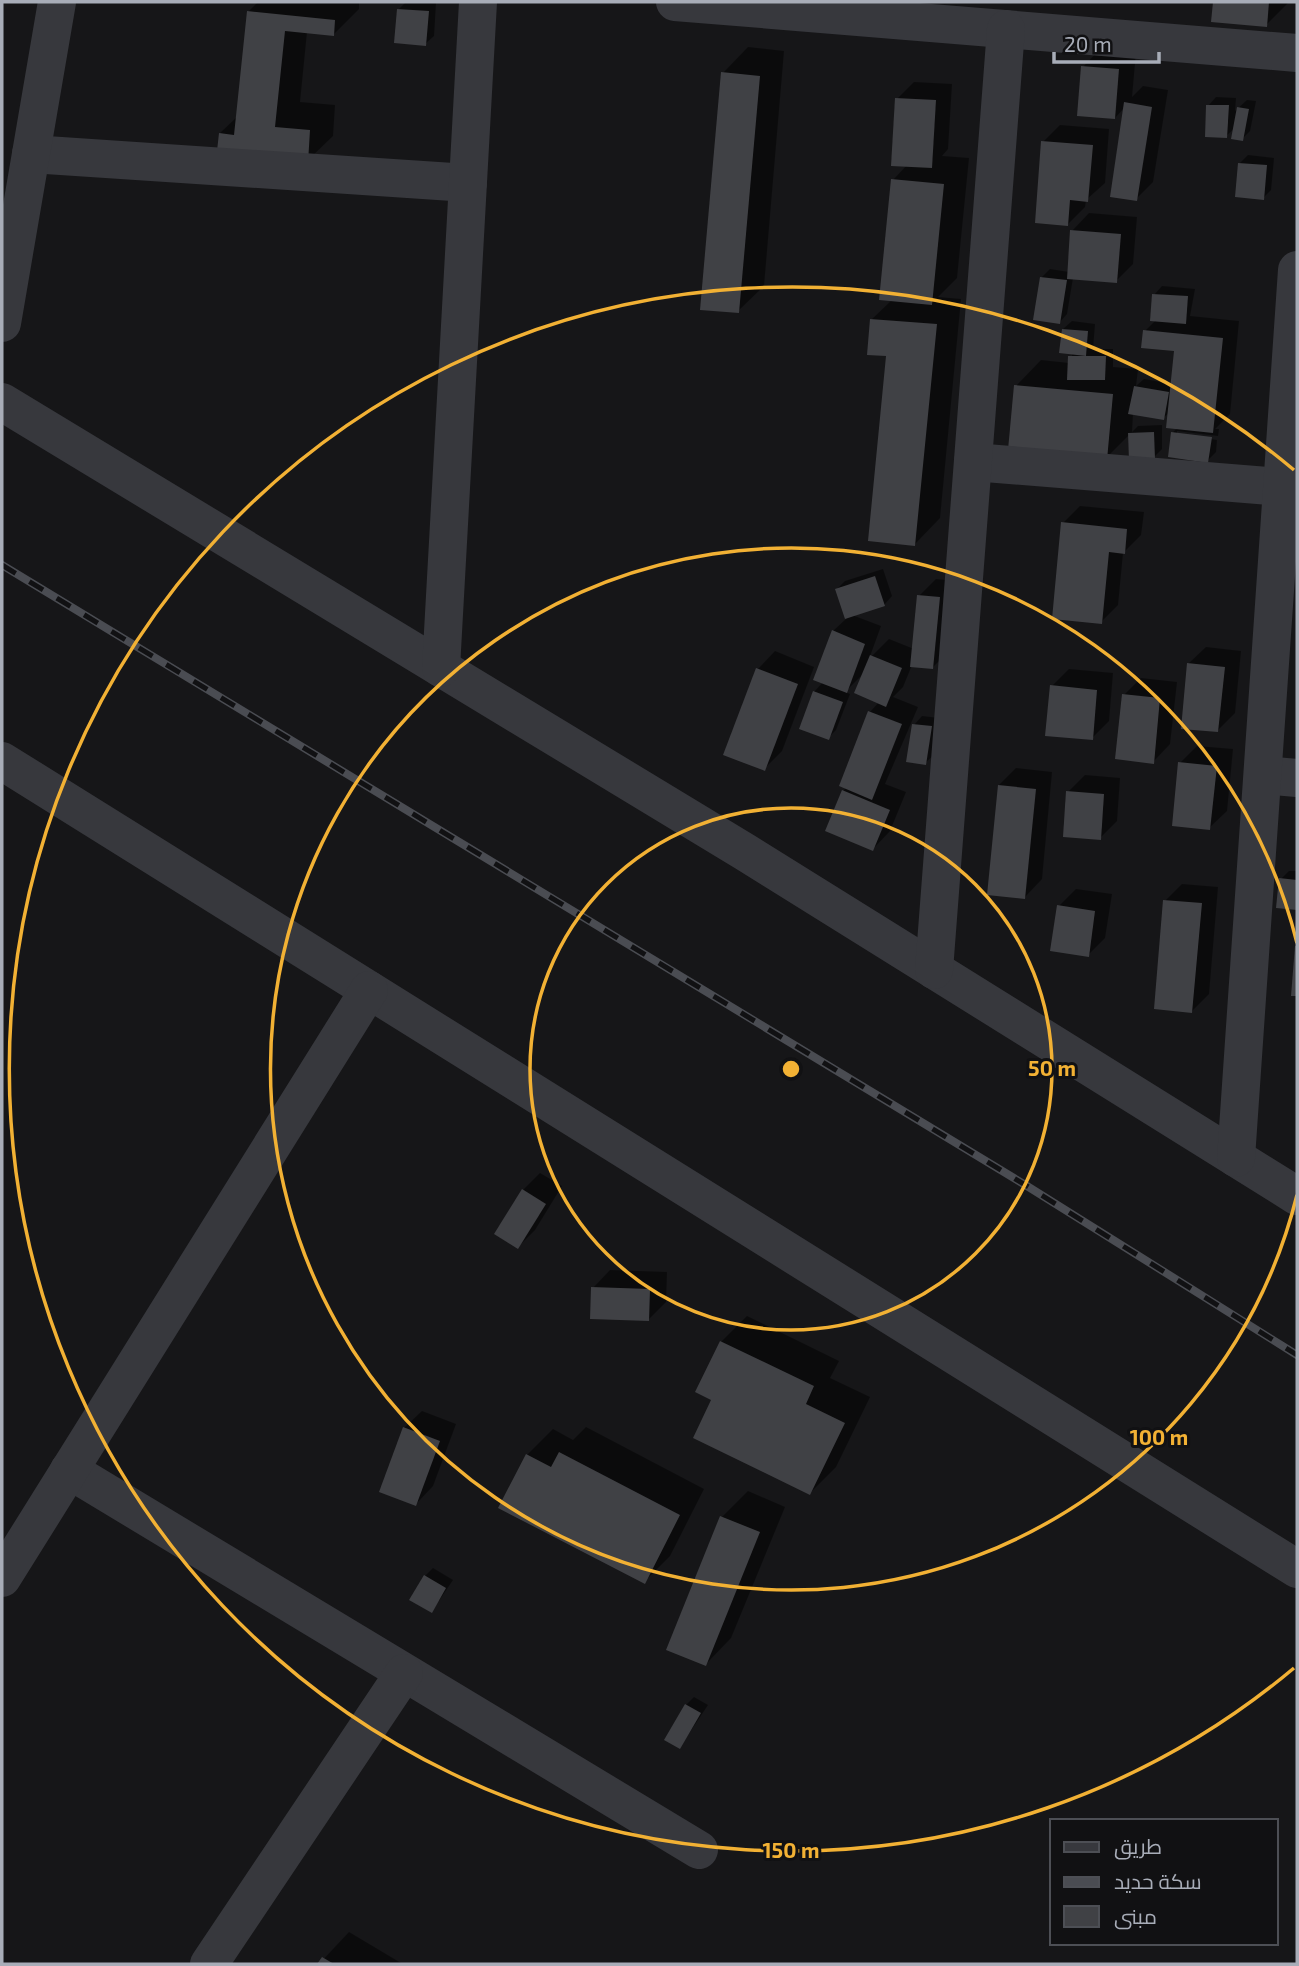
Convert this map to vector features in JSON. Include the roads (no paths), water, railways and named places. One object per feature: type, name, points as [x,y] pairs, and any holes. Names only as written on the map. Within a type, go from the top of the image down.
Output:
[{"type":"street","points":[[2,323],[57,2]]},
{"type":"street","points":[[441,668],[478,2]]},
{"type":"street","points":[[675,2],[1297,53]]},
{"type":"street","points":[[933,970],[1006,29]]},
{"type":"street","points":[[31,154],[468,183]]},
{"type":"street","points":[[1236,1158],[1280,777],[1282,487],[1292,413],[1297,270]]},
{"type":"street","points":[[2,401],[933,970],[1297,1196]]},
{"type":"street","points":[[972,462],[1282,487]]},
{"type":"street","points":[[2,761],[1297,1569]]},
{"type":"street","points":[[2,1578],[369,990]]},
{"type":"street","points":[[69,1470],[699,1850]]},
{"type":"street","points":[[209,1964],[404,1673]]},
{"type":"railway","points":[[2,565],[1027,1186],[1297,1355]]}]
